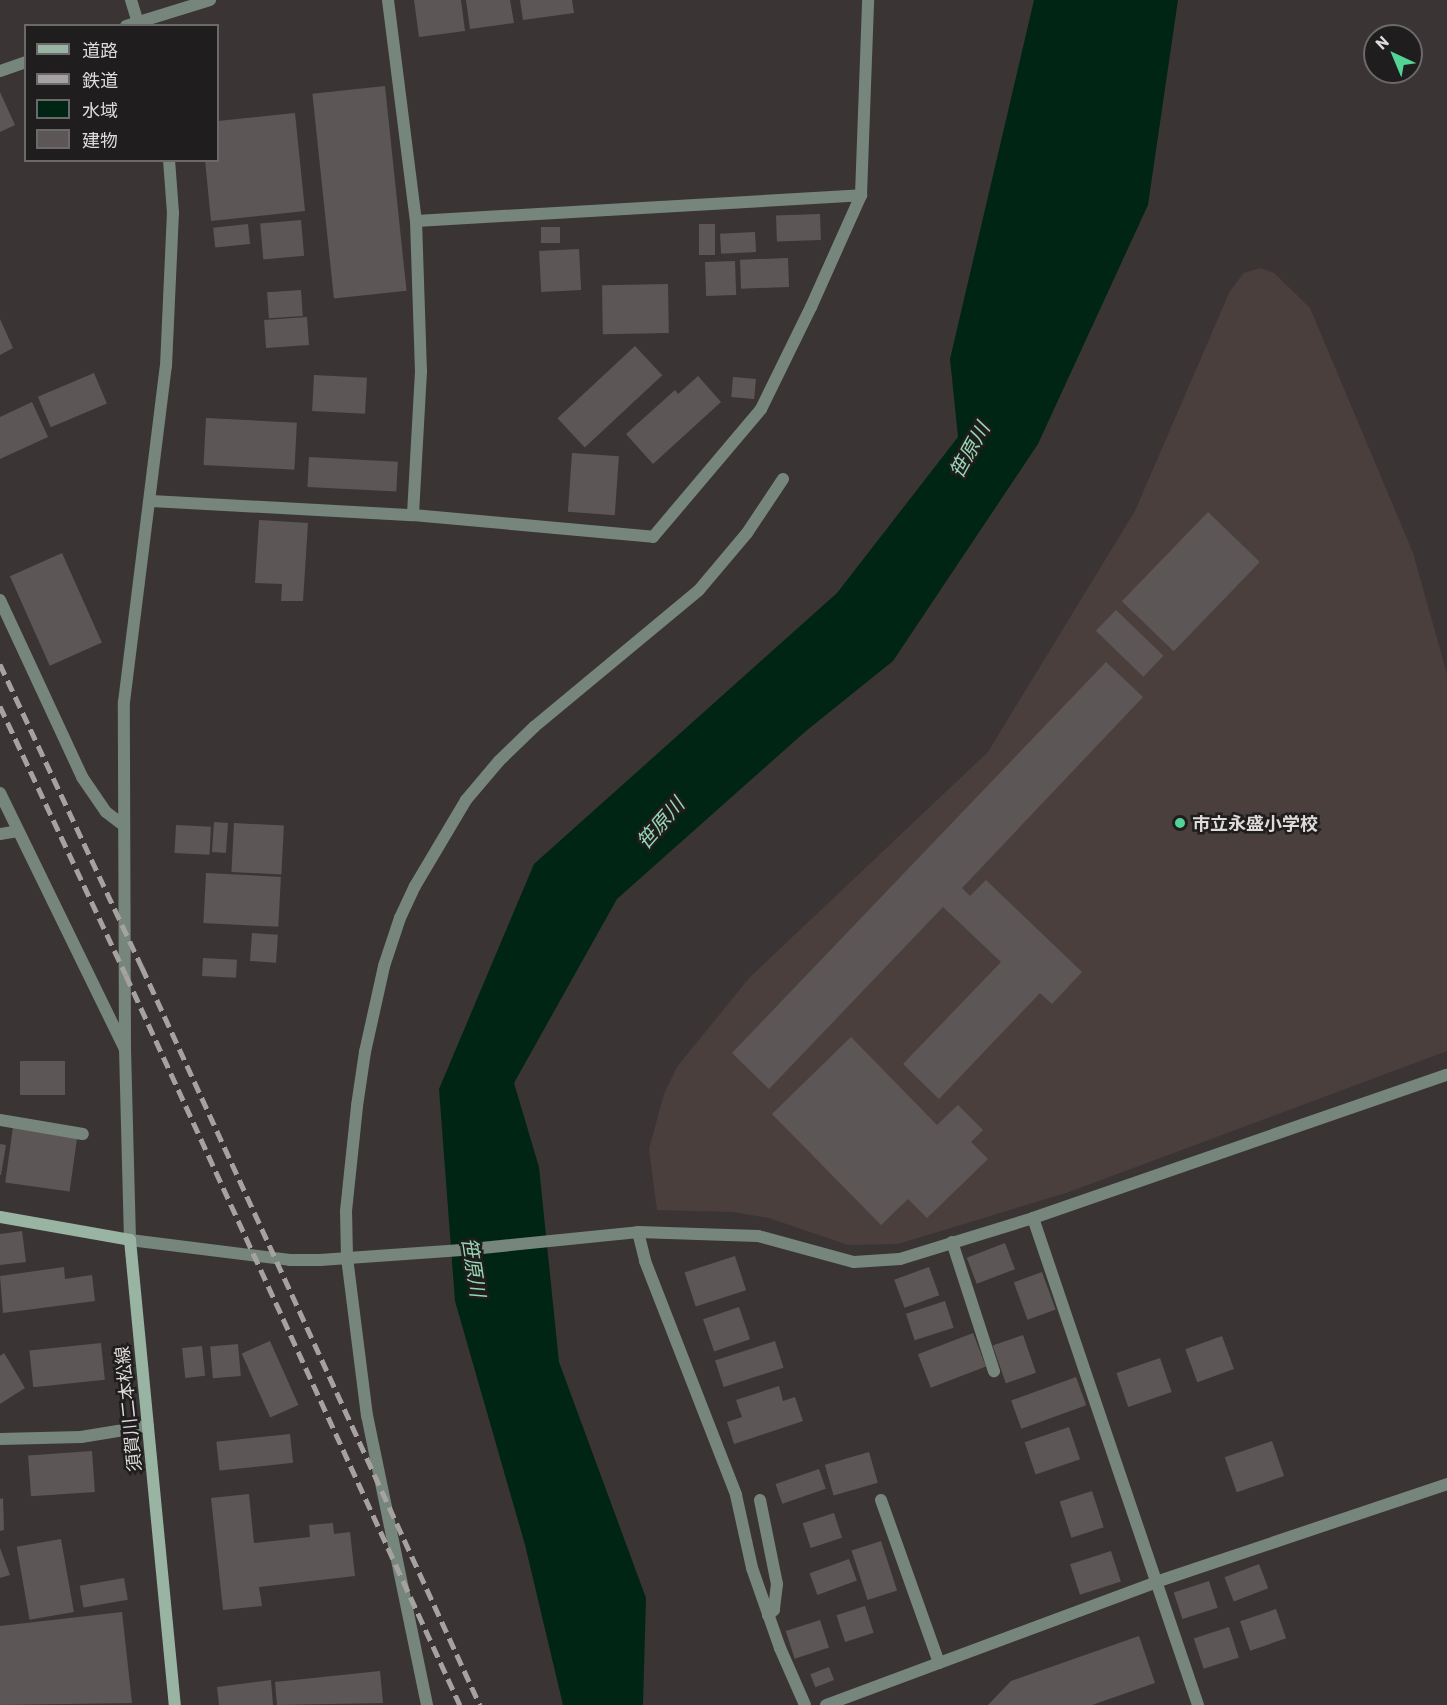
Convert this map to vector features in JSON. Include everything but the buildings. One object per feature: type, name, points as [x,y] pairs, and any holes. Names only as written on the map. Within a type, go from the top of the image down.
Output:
[{"type":"main road","points":[[0,1217],[130,1240]]},
{"type":"main road","name":"須賀川二本松線","points":[[130,1240],[175,1705]]},
{"type":"street","points":[[130,0],[139,23],[210,0]]},
{"type":"street","points":[[388,0],[416,221],[422,371],[413,515]]},
{"type":"street","points":[[151,501],[413,515],[653,537],[761,409],[811,308],[861,195],[868,0]]},
{"type":"street","points":[[0,71],[24,63]]},
{"type":"street","points":[[169,162],[173,213],[166,366],[151,501],[124,702],[125,1049],[130,1240],[290,1260],[462,1250],[639,1232],[758,1236],[854,1262],[900,1258],[1033,1218],[1447,1075]]},
{"type":"street","points":[[416,221],[861,195]]},
{"type":"street","points":[[427,1705],[367,1416],[347,1257],[346,1211],[365,1052],[384,966],[400,918],[435,850],[466,800],[499,761],[534,727],[699,590],[747,533],[783,478]]},
{"type":"street","points":[[0,600],[82,777],[106,812],[123,825]]},
{"type":"street","points":[[0,793],[125,1049]]},
{"type":"street","points":[[0,834],[18,831]]},
{"type":"street","points":[[0,1120],[83,1134]]},
{"type":"street","points":[[1033,1218],[1198,1705]]},
{"type":"street","points":[[639,1232],[645,1260],[736,1495],[752,1568],[768,1615],[805,1705]]},
{"type":"street","points":[[952,1242],[994,1371]]},
{"type":"street","points":[[0,1439],[81,1437],[148,1426]]},
{"type":"street","points":[[826,1705],[1156,1582],[1447,1484]]},
{"type":"street","points":[[760,1500],[777,1584],[774,1610],[768,1615]]},
{"type":"street","points":[[881,1500],[939,1663]]},
{"type":"shaded area","name":"市立永盛小学校","points":[[1260,268],[1274,273],[1310,308],[1413,553],[1447,674],[1447,1051],[1069,1192],[898,1244],[848,1245],[769,1218],[733,1212],[657,1210],[649,1149],[664,1094],[677,1067],[750,977],[988,752],[1135,511],[1230,291],[1244,273]]},
{"type":"water","name":"笹原川","points":[[1034,0],[1178,0],[1148,205],[1038,444],[893,661],[806,731],[617,899],[514,1083],[539,1167],[559,1362],[646,1598],[643,1705],[563,1705],[525,1545],[455,1301],[439,1089],[534,864],[837,593],[958,437],[950,359]]},
{"type":"railway","points":[[0,664],[142,967],[480,1705]]},
{"type":"railway","points":[[0,706],[126,975],[460,1705]]},
{"type":"place","name":"市立永盛小学校","points":[[1180,823]]}]
